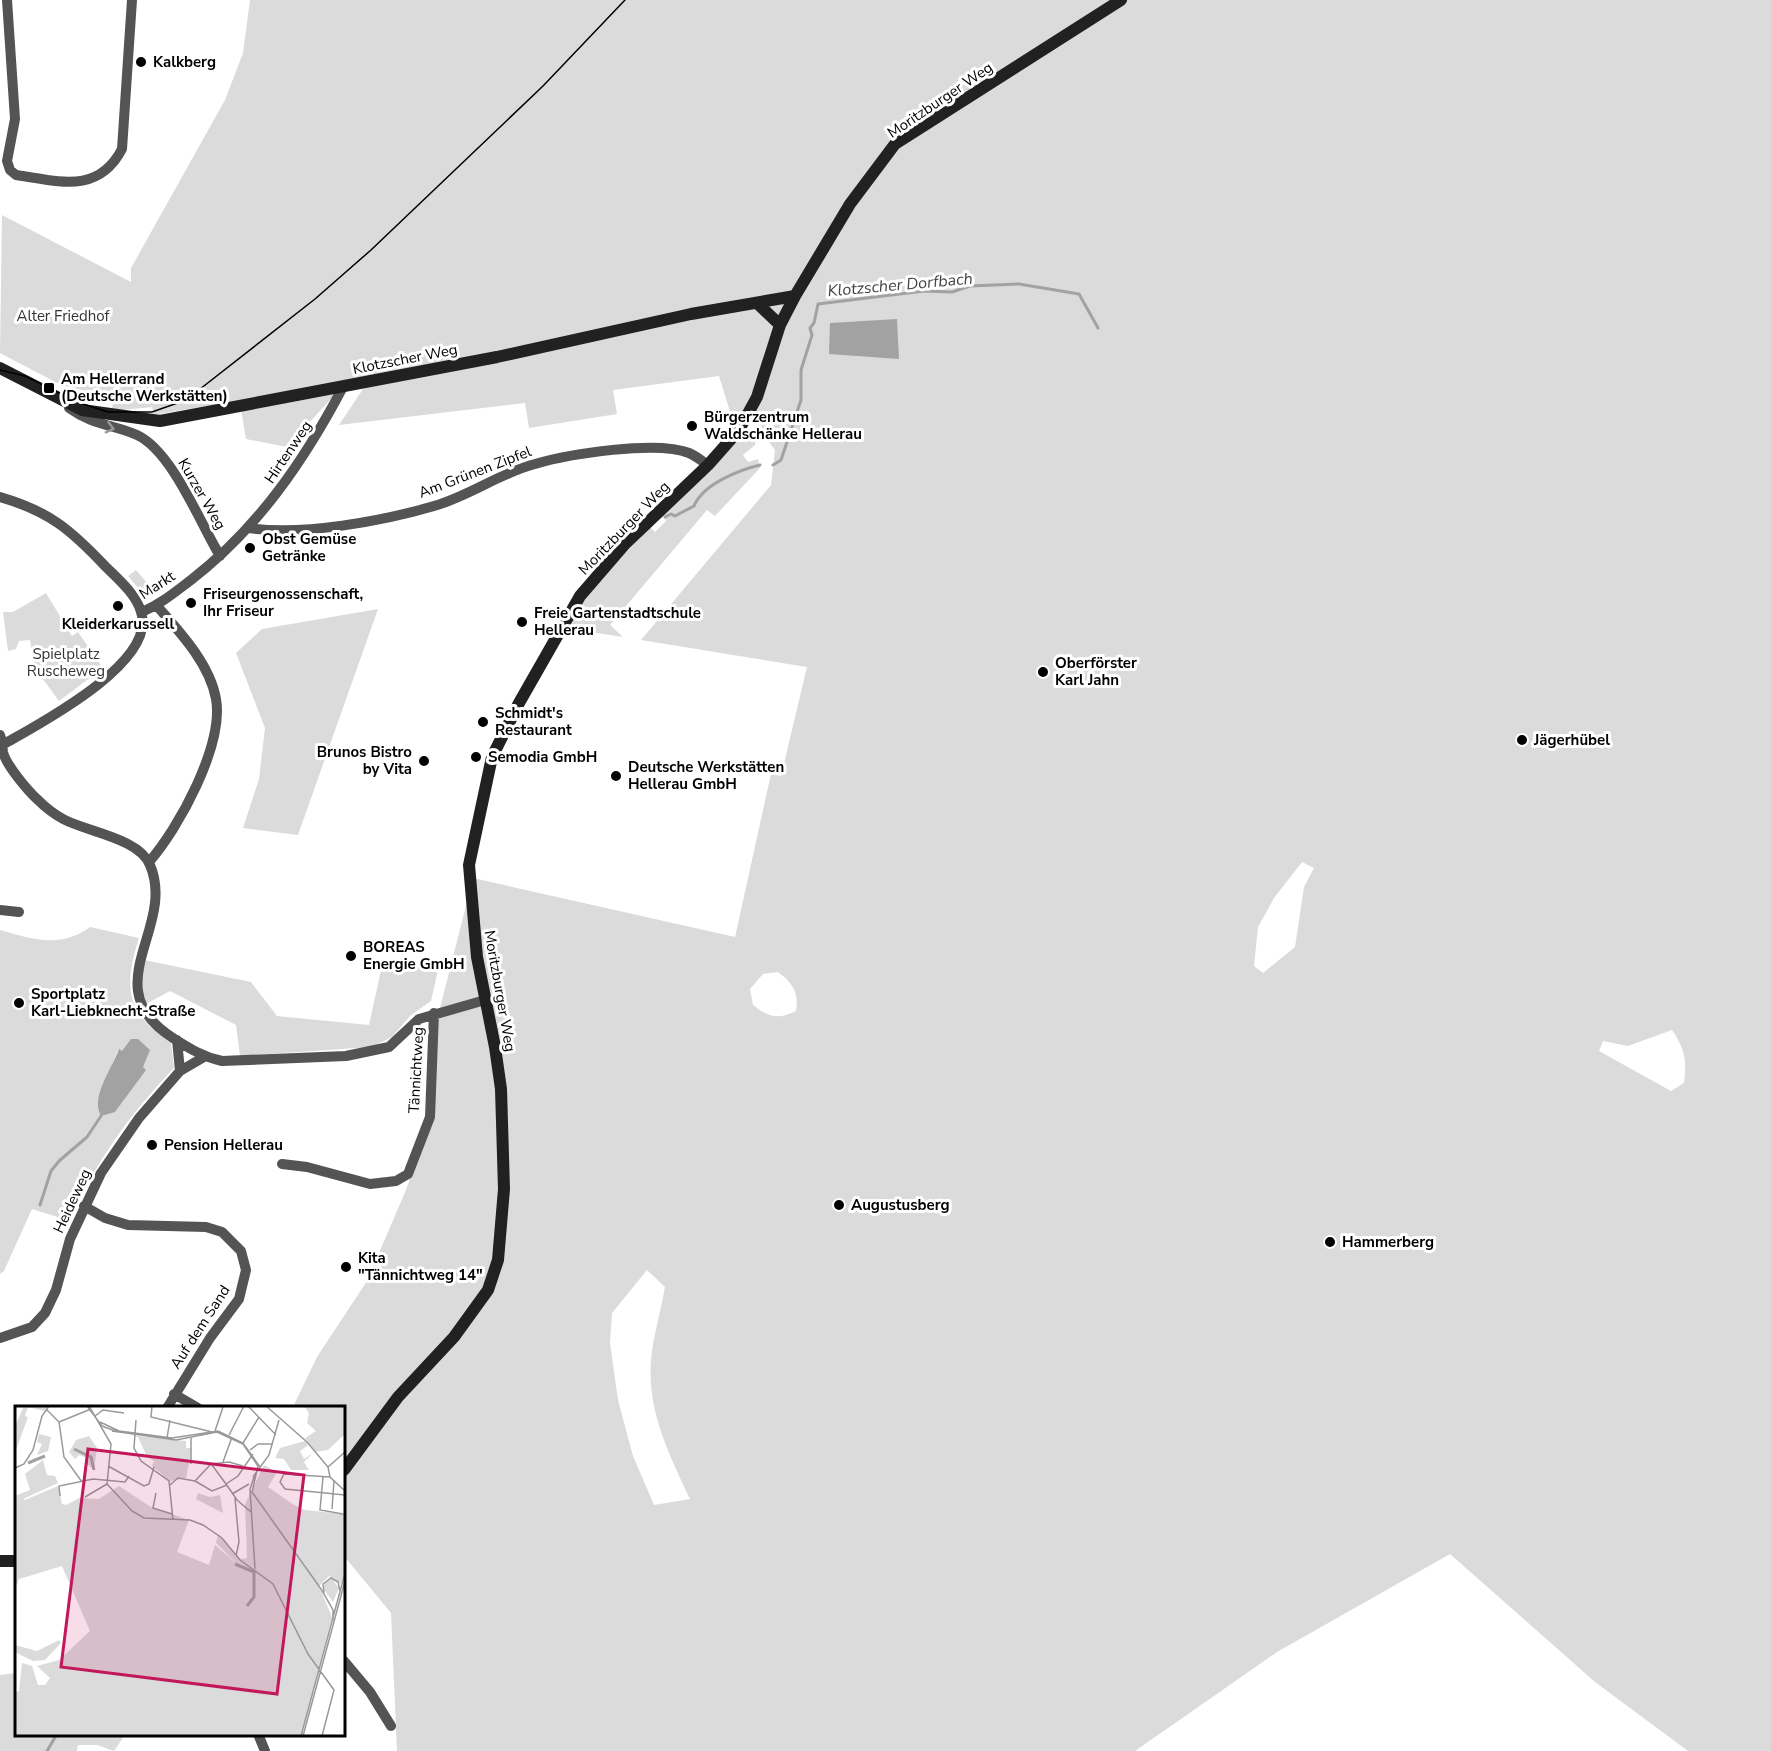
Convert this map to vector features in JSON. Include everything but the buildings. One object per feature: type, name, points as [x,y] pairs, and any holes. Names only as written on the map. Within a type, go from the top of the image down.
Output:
[{"type":"street","points":[[7,0],[15,119],[7,161],[10,170],[16,175],[79,183],[99,175],[117,159],[124,138],[132,0]]},
{"type":"street","name":"Moritzburger Weg","points":[[345,1469],[398,1397],[454,1337],[488,1290],[498,1260],[504,1189],[503,1138],[495,1047],[476,947],[469,865],[492,757],[532,678],[580,596],[624,545],[708,465],[746,419],[760,387],[780,325],[795,296],[850,204],[895,144],[1120,0]]},
{"type":"street","name":"Klotzscher Weg","points":[[0,368],[59,400],[104,415],[160,421],[497,357],[691,314],[795,296]]},
{"type":"street","points":[[757,303],[780,325]]},
{"type":"street","name":"Hirtenweg","points":[[249,528],[274,499],[309,448],[343,387]]},
{"type":"street","name":"Kurzer Weg","points":[[59,400],[100,425],[143,439],[177,475],[220,556]]},
{"type":"street","name":"Am Grünen Zipfel","points":[[249,528],[274,531],[368,522],[435,506],[534,464],[593,453],[666,448],[688,453],[708,465]]},
{"type":"street","name":"Markt","points":[[0,498],[43,512],[89,549],[133,596],[142,612],[157,606],[220,556],[249,528]]},
{"type":"street","points":[[149,862],[193,792],[210,746],[217,716],[213,690],[200,662],[157,606]]},
{"type":"street","points":[[142,612],[143,627],[139,638],[112,673],[61,710],[2,744],[19,779],[36,799],[63,819],[132,846],[149,862],[158,896],[140,960],[136,985],[141,1006],[154,1024],[204,1057],[222,1061],[346,1056],[389,1047],[418,1019],[485,1000]]},
{"type":"street","points":[[0,910],[19,912]]},
{"type":"street","name":"Tännichtweg","points":[[282,1164],[307,1167],[370,1184],[396,1181],[408,1174],[430,1117],[434,1013]]},
{"type":"street","points":[[177,1040],[180,1071]]},
{"type":"street","name":"Heideweg","points":[[0,1338],[32,1327],[45,1313],[56,1290],[70,1239],[101,1173],[139,1118],[180,1071],[204,1057]]},
{"type":"street","name":"Auf dem Sand","points":[[84,1206],[105,1218],[128,1225],[206,1227],[222,1232],[241,1251],[246,1270],[239,1299],[168,1406]]},
{"type":"street","points":[[174,1394],[196,1406]]},
{"type":"street","points":[[345,1662],[370,1692],[392,1726]]},
{"type":"street","points":[[259,1736],[265,1751]]},
{"type":"green space","name":"Alter Friedhof","points":[[250,0],[1771,0],[1771,1751],[1688,1751],[1595,1682],[1450,1554],[1277,1652],[1135,1751],[397,1751],[391,1613],[345,1557],[345,1406],[293,1406],[317,1357],[367,1281],[406,1190],[432,1118],[438,1016],[473,878],[735,937],[771,774],[781,776],[807,667],[641,640],[771,485],[775,450],[757,424],[745,412],[733,421],[719,376],[613,390],[617,414],[529,428],[525,403],[339,425],[365,386],[279,394],[154,415],[152,407],[111,411],[115,397],[63,386],[0,353],[2,215],[131,282],[131,268],[225,100],[243,53]],"holes":[[[1302,862],[1314,868],[1304,887],[1295,947],[1263,973],[1254,966],[1258,927],[1274,898]],[[778,972],[788,980],[796,994],[796,1011],[784,1016],[773,1016],[753,1005],[750,989],[763,974]],[[1672,1030],[1680,1043],[1685,1068],[1684,1083],[1671,1091],[1599,1051],[1603,1041],[1628,1046]],[[647,1270],[665,1287],[652,1351],[652,1397],[661,1432],[690,1499],[654,1505],[633,1456],[618,1400],[610,1343],[612,1313]]]},
{"type":"green space","points":[[339,390],[287,447],[246,439],[241,409]]},
{"type":"green space","points":[[742,432],[752,432],[756,438],[755,445],[743,455],[748,462],[758,459],[760,468],[715,516],[707,510],[610,625],[623,637],[564,628],[575,607],[649,526],[655,532],[666,521],[662,514]]},
{"type":"green space","points":[[136,570],[148,584],[155,586],[146,597],[128,576]]},
{"type":"green space","name":"Spielplatz Ruscheweg","points":[[46,593],[72,636],[78,632],[103,668],[59,701],[35,668],[30,640],[19,641],[16,649],[8,651],[3,612],[13,612]]},
{"type":"green space","points":[[378,609],[298,835],[243,828],[259,779],[265,728],[236,653],[262,629]]},
{"type":"green space","points":[[90,927],[139,938],[131,972],[132,998],[145,1021],[171,1043],[174,1068],[128,1121],[102,1159],[70,1221],[32,1209],[4,1271],[0,1274],[0,930],[46,940],[68,938]],"holes":[[[118,1050],[145,1070],[115,1112],[102,1090]]]},
{"type":"green space","points":[[144,960],[251,982],[277,1016],[369,1025],[383,961],[438,970],[431,1001],[411,1015],[392,1037],[371,1047],[240,1056],[236,1025],[170,991],[146,1004],[140,986]]},
{"type":"green space","points":[[15,1673],[15,1736],[124,1736],[114,1751],[97,1745],[78,1745],[77,1751],[0,1751],[0,1675]]},
{"type":"shaded area","points":[[897,319],[899,359],[829,354],[830,323]]},
{"type":"shaded area","points":[[131,1039],[138,1039],[150,1050],[143,1067],[146,1070],[115,1112],[101,1116],[98,1100],[103,1083],[119,1049],[122,1051]]},
{"type":"waterway","name":"Klotzscher Dorfbach","points":[[773,465],[781,460],[801,400],[801,370],[812,335],[810,328],[814,323],[818,304],[924,291],[952,292],[970,286],[1019,284],[1079,294],[1098,328]]},
{"type":"waterway","name":"Klotzscher Dorfbach","points":[[665,517],[671,514],[675,516],[694,506],[705,491],[722,479],[760,465]]},
{"type":"waterway","points":[[40,1205],[51,1171],[87,1137],[101,1116]]},
{"type":"waterway","points":[[47,1751],[56,1736]]},
{"type":"tram line","points":[[0,370],[25,376],[80,403],[108,412],[152,412],[186,400],[315,299],[371,250],[543,86],[625,0]]},
{"type":"place","name":"Kalkberg","points":[[141,62]]},
{"type":"place","name":"Am Hellerrand (Deutsche Werkstätten)","points":[[49,388]]},
{"type":"place","name":"Bürgerzentrum Waldschänke Hellerau","points":[[692,426]]},
{"type":"place","name":"Obst Gemüse Getränke","points":[[250,548]]},
{"type":"place","name":"Friseurgenossenschaft, Ihr Friseur","points":[[191,603]]},
{"type":"place","name":"Kleiderkarussell","points":[[118,606]]},
{"type":"place","name":"Freie Gartenstadtschule Hellerau","points":[[522,622]]},
{"type":"place","name":"Oberförster Karl Jahn","points":[[1043,672]]},
{"type":"place","name":"Schmidt's Restaurant","points":[[483,722]]},
{"type":"place","name":"Jägerhübel","points":[[1522,740]]},
{"type":"place","name":"Semodia GmbH","points":[[476,757]]},
{"type":"place","name":"Brunos Bistro by Vita","points":[[424,761]]},
{"type":"place","name":"Deutsche Werkstätten Hellerau GmbH","points":[[616,776]]},
{"type":"place","name":"BOREAS Energie GmbH","points":[[351,956]]},
{"type":"place","name":"Sportplatz Karl-Liebknecht-Straße","points":[[19,1003]]},
{"type":"place","name":"Pension Hellerau","points":[[152,1145]]},
{"type":"place","name":"Augustusberg","points":[[839,1205]]},
{"type":"place","name":"Hammerberg","points":[[1330,1242]]},
{"type":"place","name":"Kita \"Tännichtweg 14\"","points":[[346,1267]]}]
